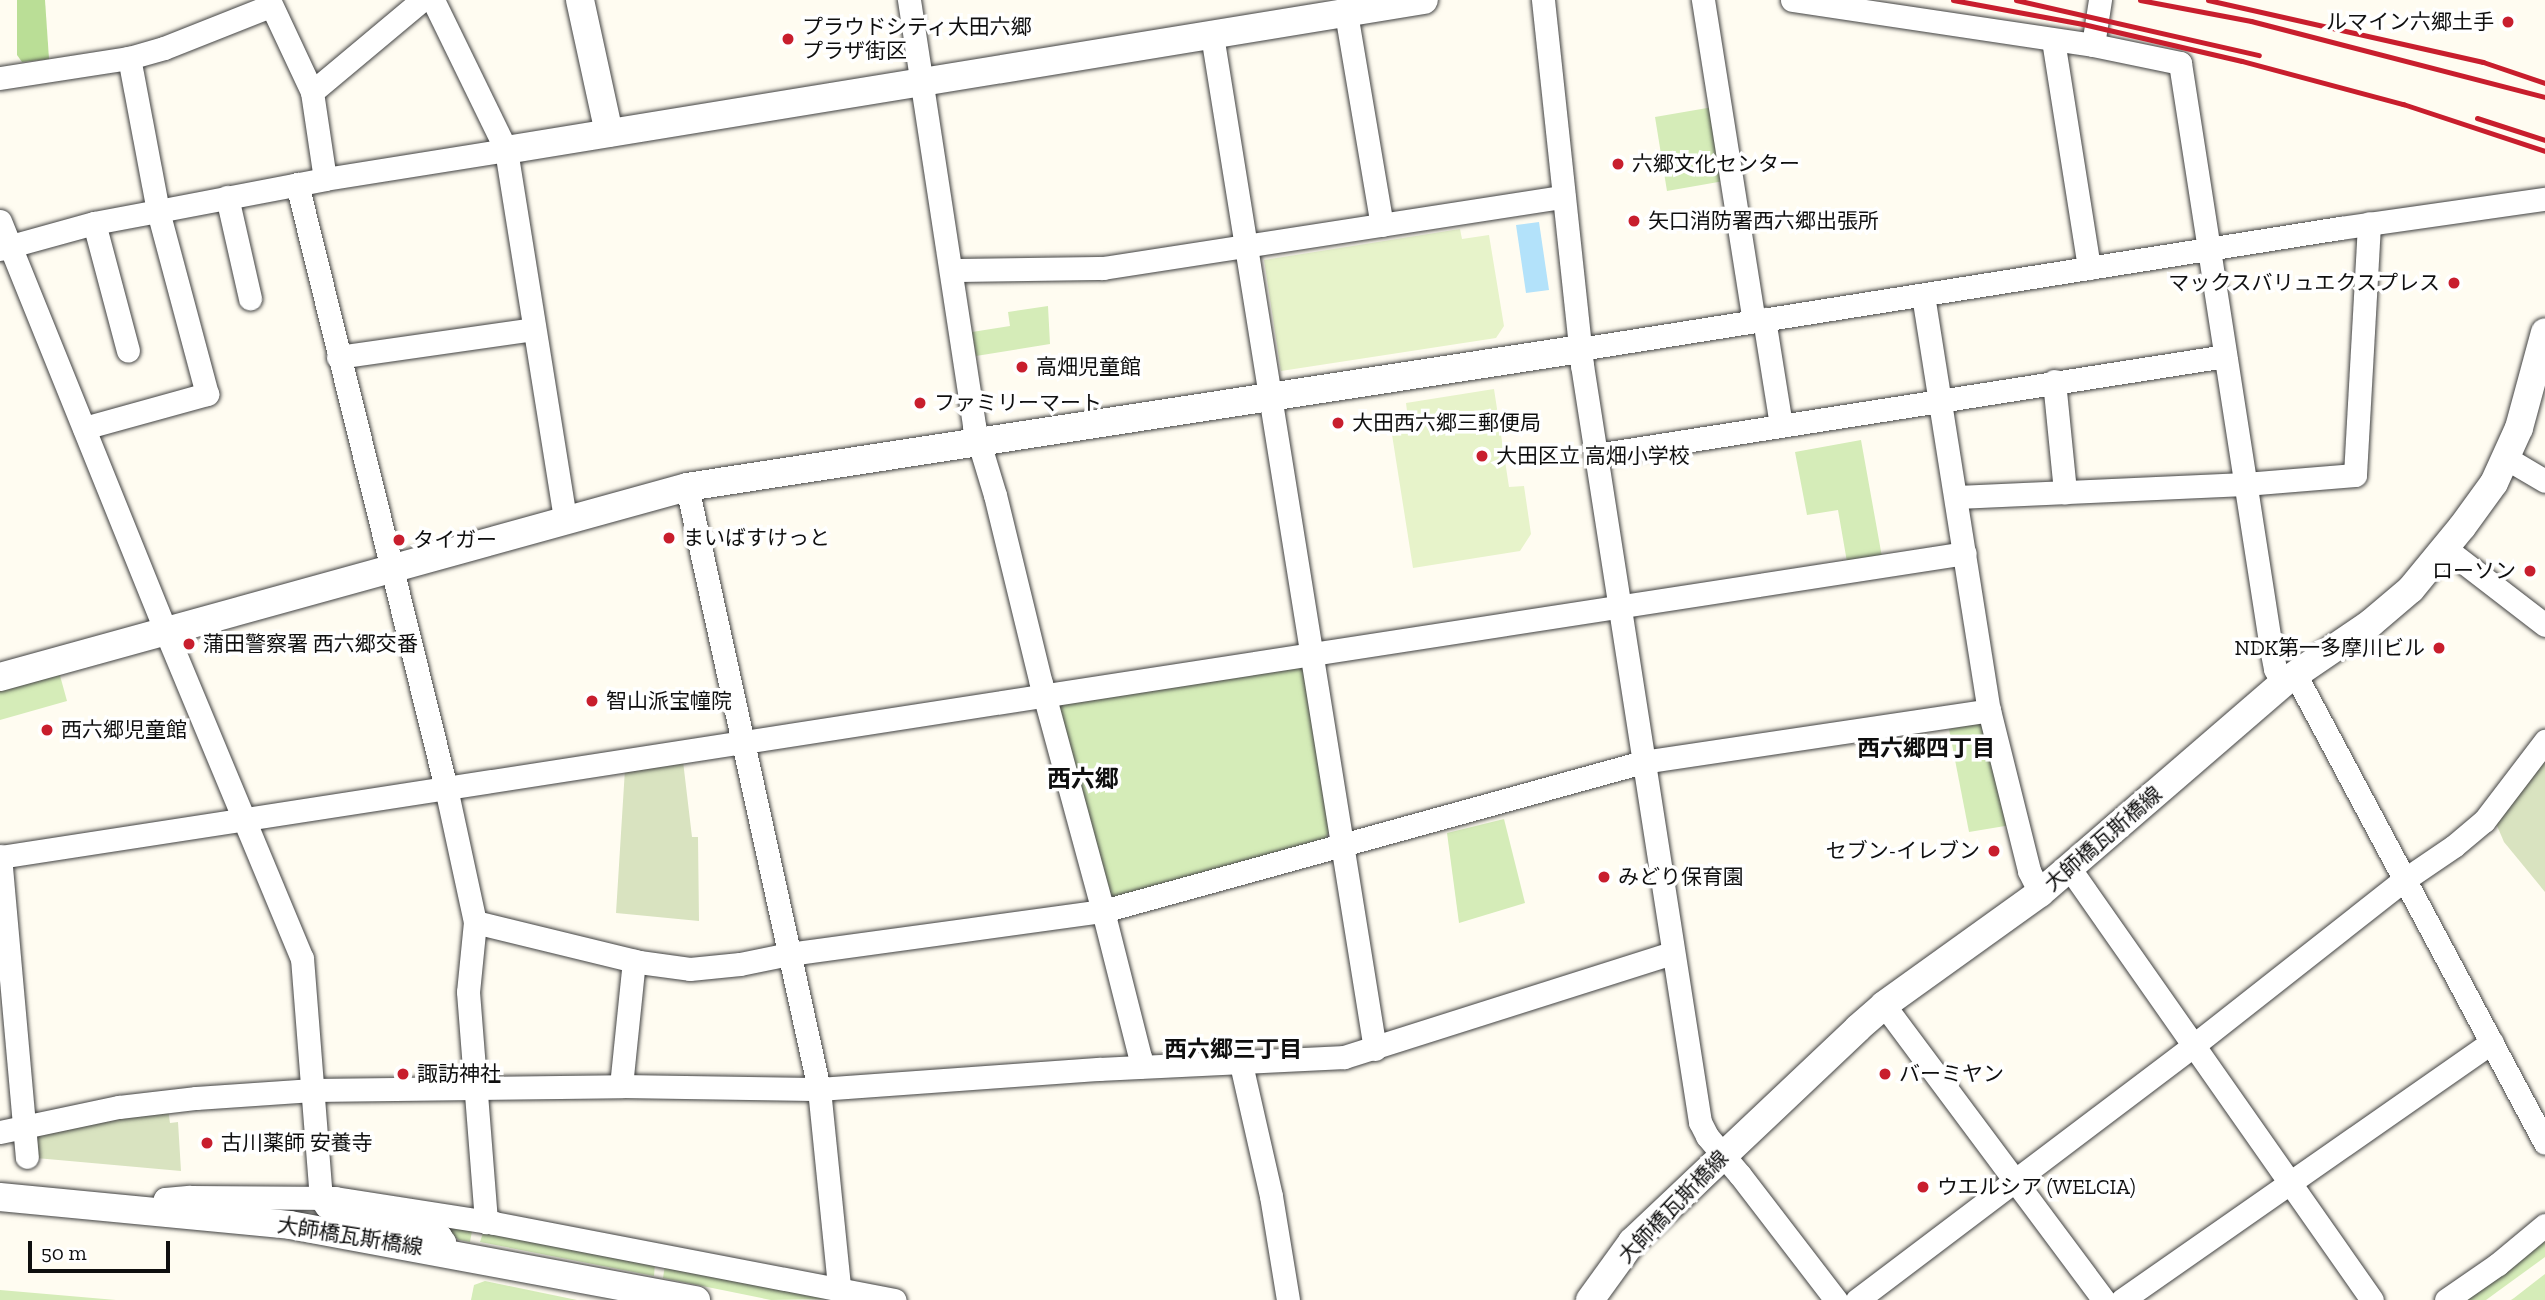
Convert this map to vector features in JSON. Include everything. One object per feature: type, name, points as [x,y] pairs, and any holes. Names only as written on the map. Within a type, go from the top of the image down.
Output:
[{"type":"street","points":[[312,92],[422,0]]},
{"type":"street","points":[[433,0],[506,150],[565,520]]},
{"type":"street","points":[[580,0],[609,133]]},
{"type":"street","points":[[909,0],[978,442],[1008,542],[1045,696],[1140,1057],[1139,1067]]},
{"type":"street","points":[[6,247],[94,223],[325,179],[1424,0]]},
{"type":"street","points":[[1543,0],[1580,349],[1700,1122],[1707,1136],[1836,1300]]},
{"type":"street","points":[[1703,0],[1759,320],[1781,425]]},
{"type":"street","points":[[1792,0],[2093,45],[2180,63],[2275,669],[2289,678],[2404,880],[2545,1143]]},
{"type":"street","points":[[2093,45],[2100,0]]},
{"type":"street","points":[[0,78],[129,58],[164,48],[269,3],[312,92],[325,179]]},
{"type":"street","points":[[1346,13],[1382,225]]},
{"type":"street","points":[[1212,35],[1271,396],[1309,653],[1375,1049]]},
{"type":"street","points":[[2053,40],[2090,268]]},
{"type":"street","points":[[84,428],[207,394],[158,211],[129,58]]},
{"type":"street","points":[[297,184],[446,788],[475,922],[468,992],[486,1222]]},
{"type":"street","points":[[228,197],[250,298]]},
{"type":"street","points":[[952,270],[1103,268],[1564,197]]},
{"type":"street","points":[[0,677],[687,486],[1580,349],[2369,223],[2545,199]]},
{"type":"street","points":[[0,221],[6,247],[84,428],[302,958],[321,1199],[326,1206],[440,1236],[444,1242],[444,1251]]},
{"type":"street","points":[[94,223],[128,351]]},
{"type":"street","points":[[1957,497],[2245,484],[2355,475],[2369,223]]},
{"type":"street","points":[[1923,295],[1989,710],[2029,871],[2040,893]]},
{"type":"street","points":[[338,357],[534,329]]},
{"type":"street","name":"大師橋瓦斯橋線","points":[[1590,1300],[1632,1242],[1884,1005],[2040,893],[2289,678],[2391,607],[2445,548],[2478,506],[2506,458],[2519,428],[2543,346]]},
{"type":"street","points":[[1596,454],[2054,380],[2225,356]]},
{"type":"street","points":[[2054,380],[2064,492]]},
{"type":"street","points":[[2506,458],[2545,481]]},
{"type":"street","points":[[687,486],[819,1089],[839,1287]]},
{"type":"street","points":[[2445,548],[2545,625]]},
{"type":"street","points":[[27,1157],[0,857],[1965,553]]},
{"type":"street","points":[[475,922],[634,961],[690,970],[740,964],[789,954],[1103,911],[1643,762],[1989,710]]},
{"type":"street","points":[[1857,1300],[2484,821],[2545,741]]},
{"type":"street","points":[[2070,869],[2372,1300]]},
{"type":"street","points":[[0,1132],[119,1107],[196,1098],[313,1090],[477,1086],[819,1089],[1139,1067],[1344,1058],[1672,953]]},
{"type":"street","points":[[621,1086],[634,961]]},
{"type":"street","points":[[1884,1005],[2104,1300]]},
{"type":"street","points":[[2122,1300],[2492,1042]]},
{"type":"street","points":[[1241,1064],[1271,1196],[1288,1300]]},
{"type":"street","name":"大師橋瓦斯橋線","points":[[0,1196],[290,1225],[444,1251],[696,1300]]},
{"type":"street","points":[[160,1211],[164,1199],[190,1197],[335,1198],[486,1222],[839,1287],[895,1300]]},
{"type":"street","points":[[2446,1300],[2498,1264],[2545,1225]]},
{"type":"green space","points":[[17,0],[45,0],[49,59],[22,62],[17,55]]},
{"type":"green space","points":[[1713,107],[1724,181],[1667,191],[1655,117]]},
{"type":"green space","points":[[1460,229],[1462,239],[1489,235],[1504,326],[1496,338],[1281,371],[1264,260]]},
{"type":"green space","points":[[1048,306],[1050,344],[976,356],[972,332],[1010,326],[1008,312]]},
{"type":"green space","points":[[1494,389],[1509,487],[1524,486],[1531,534],[1520,551],[1413,568],[1390,422],[1408,419],[1406,403]]},
{"type":"green space","points":[[1861,440],[1882,557],[1847,562],[1838,510],[1807,515],[1795,452]]},
{"type":"green space","points":[[1301,666],[1306,674],[1329,832],[1324,841],[1115,898],[1106,893],[1057,707],[1063,700]]},
{"type":"green space","points":[[59,672],[67,701],[0,720],[0,688]]},
{"type":"green space","points":[[1986,725],[2011,825],[1969,832],[1949,729]]},
{"type":"green space","points":[[2545,754],[2545,892],[2504,842],[2495,821]]},
{"type":"green space","points":[[683,761],[692,837],[698,837],[699,921],[616,913],[625,769]]},
{"type":"green space","points":[[1504,819],[1525,903],[1459,923],[1447,833]]},
{"type":"green space","points":[[168,1109],[170,1123],[178,1122],[181,1171],[36,1158],[34,1132]]},
{"type":"green space","points":[[379,1211],[472,1231],[470,1242],[459,1240],[450,1233]]},
{"type":"green space","points":[[2545,1232],[2545,1257],[2486,1300],[2461,1300]]},
{"type":"green space","points":[[483,1233],[655,1263],[654,1276],[480,1242]]},
{"type":"green space","points":[[665,1265],[831,1299],[771,1300],[663,1278]]},
{"type":"green space","points":[[2545,1274],[2545,1300],[2511,1300],[2514,1298]]},
{"type":"green space","points":[[485,1281],[577,1300],[471,1300],[474,1285]]},
{"type":"green space","points":[[0,1290],[116,1300],[0,1300]]},
{"type":"water","points":[[1539,222],[1549,290],[1526,293],[1516,225]]},
{"type":"railway","points":[[1953,0],[2083,24],[2242,61],[2403,104],[2545,151]]},
{"type":"railway","points":[[2016,0],[2259,55]]},
{"type":"railway","points":[[2140,0],[2251,21],[2545,97]]},
{"type":"railway","points":[[2208,0],[2483,62],[2545,83]]},
{"type":"railway","points":[[2477,118],[2545,140]]},
{"type":"place","name":"ルマイン六郷土手","points":[[2508,22]]},
{"type":"place","name":"プラウドシティ大田六郷 プラザ街区","points":[[788,39]]},
{"type":"place","name":"六郷文化センター","points":[[1618,164]]},
{"type":"place","name":"矢口消防署西六郷出張所","points":[[1634,221]]},
{"type":"place","name":"マックスバリュエクスプレス","points":[[2454,283]]},
{"type":"place","name":"高畑児童館","points":[[1022,367]]},
{"type":"place","name":"ファミリーマート","points":[[920,403]]},
{"type":"place","name":"大田西六郷三郵便局","points":[[1338,423]]},
{"type":"place","name":"大田区立 高畑小学校","points":[[1482,456]]},
{"type":"place","name":"まいばすけっと","points":[[669,538]]},
{"type":"place","name":"タイガー","points":[[399,540]]},
{"type":"place","name":"ローソン","points":[[2530,571]]},
{"type":"place","name":"蒲田警察署 西六郷交番","points":[[189,644]]},
{"type":"place","name":"NDK第一多摩川ビル","points":[[2439,648]]},
{"type":"place","name":"智山派宝幢院","points":[[592,701]]},
{"type":"place","name":"西六郷児童館","points":[[47,730]]},
{"type":"place","name":"セブン-イレブン","points":[[1994,851]]},
{"type":"place","name":"みどり保育園","points":[[1604,877]]},
{"type":"place","name":"諏訪神社","points":[[403,1074]]},
{"type":"place","name":"バーミヤン","points":[[1885,1074]]},
{"type":"place","name":"古川薬師 安養寺","points":[[207,1143]]},
{"type":"place","name":"ウエルシア (WELCIA)","points":[[1923,1187]]},
{"type":"district","name":"西六郷四丁目","points":[[1926,748]]},
{"type":"district","name":"西六郷","points":[[1083,779]]},
{"type":"district","name":"西六郷三丁目","points":[[1233,1049]]}]
